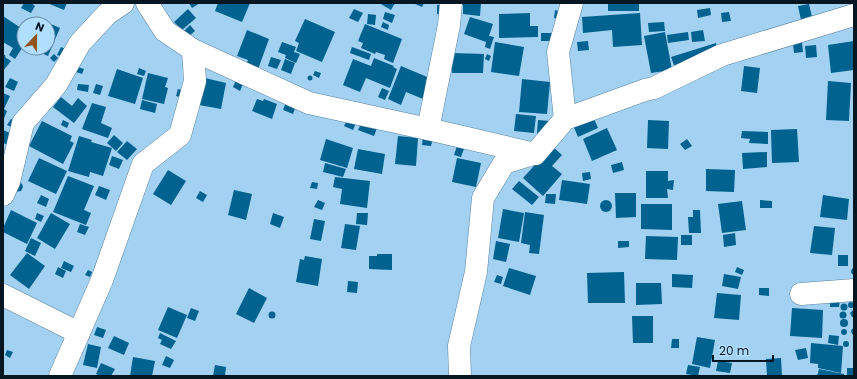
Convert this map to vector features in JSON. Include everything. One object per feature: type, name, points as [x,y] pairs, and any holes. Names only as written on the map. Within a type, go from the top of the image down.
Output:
[{"type":"street","points":[[3,195],[9,182],[23,124],[56,85],[80,43],[107,14],[123,3]]},
{"type":"street","points":[[147,3],[165,31],[193,50],[309,103],[535,154]]},
{"type":"street","points":[[428,129],[449,26],[451,3]]},
{"type":"street","points":[[565,119],[558,52],[572,3]]},
{"type":"street","points":[[460,376],[459,346],[476,272],[484,198],[504,162],[535,154],[565,119],[654,88],[722,55],[854,15]]},
{"type":"street","points":[[60,376],[102,280],[143,164],[180,135],[195,81],[193,50]]},
{"type":"street","points":[[801,294],[854,290]]},
{"type":"street","points":[[3,295],[79,333]]},
{"type":"building","points":[[24,3],[31,3],[35,6],[31,13],[21,8]]},
{"type":"building","points":[[47,3],[67,3],[64,10]]},
{"type":"building","points":[[189,3],[200,3],[192,8]]},
{"type":"building","points":[[218,3],[250,3],[242,22],[215,11]]},
{"type":"building","points":[[379,3],[395,3],[391,10]]},
{"type":"building","points":[[413,3],[424,3],[422,7]]},
{"type":"building","points":[[461,3],[481,3],[480,16],[463,14],[463,5],[460,5]]},
{"type":"building","points":[[608,3],[639,3],[639,11],[608,11]]},
{"type":"building","points":[[809,4],[812,17],[801,20],[798,6]]},
{"type":"building","points":[[437,5],[446,5],[446,14],[437,14]]},
{"type":"building","points":[[710,8],[711,15],[698,18],[697,10]]},
{"type":"building","points":[[188,9],[196,18],[182,30],[174,22]]},
{"type":"building","points":[[354,9],[363,13],[358,22],[349,18]]},
{"type":"building","points":[[555,10],[562,12],[560,19],[554,18]]},
{"type":"building","points":[[385,12],[395,15],[392,23],[383,19]]},
{"type":"building","points":[[729,12],[731,21],[722,22],[721,13]]},
{"type":"building","points":[[530,13],[530,26],[538,26],[538,37],[499,38],[499,14]]},
{"type":"building","points":[[640,13],[642,45],[613,47],[612,30],[583,33],[582,17]]},
{"type":"building","points":[[368,14],[376,15],[375,25],[367,24]]},
{"type":"building","points":[[3,16],[16,25],[17,56],[15,59],[9,55],[13,48],[3,42]]},
{"type":"building","points":[[470,17],[493,24],[489,36],[494,37],[490,49],[485,47],[486,42],[464,34]]},
{"type":"building","points":[[305,19],[335,32],[322,62],[296,51],[299,43],[295,41]]},
{"type":"building","points":[[383,22],[389,25],[388,30],[381,27]]},
{"type":"building","points":[[664,22],[665,31],[649,32],[648,23]]},
{"type":"building","points":[[365,24],[402,39],[393,63],[384,59],[385,55],[376,52],[375,54],[361,48],[363,43],[358,41]]},
{"type":"building","points":[[190,25],[195,31],[188,37],[183,32]]},
{"type":"building","points":[[56,26],[60,28],[56,37]]},
{"type":"building","points":[[247,30],[269,39],[257,72],[245,67],[248,60],[237,56]]},
{"type":"building","points":[[703,30],[705,41],[692,42],[691,32]]},
{"type":"building","points":[[665,32],[672,70],[651,73],[644,36]]},
{"type":"building","points":[[688,32],[689,40],[668,43],[667,35]]},
{"type":"building","points":[[541,33],[553,33],[553,41],[541,41]]},
{"type":"building","points":[[588,41],[589,50],[578,51],[577,42]]},
{"type":"building","points":[[854,41],[854,70],[831,73],[828,45]]},
{"type":"building","points":[[282,42],[296,47],[294,52],[300,54],[296,63],[285,58],[286,55],[278,52]]},
{"type":"building","points":[[495,42],[524,47],[519,76],[491,72]]},
{"type":"building","points":[[716,43],[719,54],[675,68],[671,57]]},
{"type":"building","points":[[793,43],[802,43],[803,52],[794,53]]},
{"type":"building","points":[[816,45],[817,57],[806,58],[805,46]]},
{"type":"building","points":[[61,47],[70,51],[66,58],[57,55]]},
{"type":"building","points":[[352,47],[371,54],[369,60],[350,53]]},
{"type":"building","points":[[452,53],[484,54],[483,73],[452,73]]},
{"type":"building","points":[[3,54],[11,61],[3,71]]},
{"type":"building","points":[[487,54],[491,56],[489,61],[485,59]]},
{"type":"building","points":[[52,56],[56,56],[58,58],[54,62],[50,58]]},
{"type":"building","points":[[271,57],[281,60],[277,69],[268,66]]},
{"type":"building","points":[[374,58],[394,66],[393,67],[397,69],[390,88],[366,78],[360,92],[343,85],[353,59],[371,66]]},
{"type":"building","points":[[285,59],[295,63],[291,74],[281,70]]},
{"type":"building","points":[[401,66],[432,79],[423,99],[406,92],[401,105],[388,99]]},
{"type":"building","points":[[744,66],[760,68],[757,93],[741,91]]},
{"type":"building","points":[[78,67],[84,69],[82,74],[76,72]]},
{"type":"building","points":[[139,68],[146,71],[144,76],[137,74]]},
{"type":"building","points":[[117,69],[143,78],[135,104],[108,96]]},
{"type":"building","points":[[315,71],[321,73],[319,78],[313,75]]},
{"type":"building","points":[[148,73],[168,78],[165,87],[168,88],[164,104],[142,99]]},
{"type":"building","points":[[310,75],[313,78],[310,81],[307,78]]},
{"type":"building","points":[[10,78],[18,82],[14,91],[5,87]]},
{"type":"building","points":[[205,78],[226,83],[221,109],[199,105]]},
{"type":"building","points":[[522,79],[550,82],[547,114],[519,112]]},
{"type":"building","points":[[236,80],[243,84],[240,91],[233,87]]},
{"type":"building","points":[[828,81],[851,83],[849,121],[826,120]]},
{"type":"building","points":[[78,84],[89,85],[88,92],[77,90]]},
{"type":"building","points":[[96,84],[103,86],[100,95],[93,93]]},
{"type":"building","points":[[382,88],[389,91],[385,100],[378,97]]},
{"type":"building","points":[[178,89],[186,91],[184,98],[176,96]]},
{"type":"building","points":[[3,93],[10,96],[4,109],[7,111],[3,121]]},
{"type":"building","points":[[61,97],[72,106],[78,98],[87,106],[74,123],[53,107]]},
{"type":"building","points":[[257,99],[263,101],[264,99],[277,104],[272,119],[252,111]]},
{"type":"building","points":[[142,100],[157,104],[155,113],[140,109]]},
{"type":"building","points":[[286,102],[296,106],[293,114],[283,110]]},
{"type":"building","points":[[92,103],[106,107],[101,123],[112,128],[108,138],[82,129]]},
{"type":"building","points":[[516,114],[536,116],[534,133],[514,131]]},
{"type":"building","points":[[593,116],[598,128],[578,137],[573,125]]},
{"type":"building","points":[[11,119],[17,121],[14,128],[7,125]]},
{"type":"building","points":[[348,119],[356,123],[353,130],[344,126]]},
{"type":"building","points":[[63,120],[69,123],[67,128],[61,125]]},
{"type":"building","points":[[538,120],[550,121],[549,134],[537,133]]},
{"type":"building","points":[[648,120],[669,121],[668,149],[647,148]]},
{"type":"building","points":[[42,121],[72,136],[70,141],[74,143],[63,164],[29,146]]},
{"type":"building","points":[[362,122],[377,128],[374,136],[358,130]]},
{"type":"building","points":[[607,128],[617,150],[592,161],[583,139]]},
{"type":"building","points":[[797,129],[799,162],[772,163],[771,130]]},
{"type":"building","points":[[3,130],[15,135],[11,146],[3,143]]},
{"type":"building","points":[[742,131],[768,132],[768,144],[749,143],[750,139],[741,138]]},
{"type":"building","points":[[114,135],[123,143],[116,151],[107,143]]},
{"type":"building","points":[[79,136],[92,140],[91,142],[112,148],[103,176],[90,172],[89,177],[68,171]]},
{"type":"building","points":[[398,136],[418,138],[416,166],[395,164]]},
{"type":"building","points":[[423,137],[433,138],[431,146],[422,145]]},
{"type":"building","points":[[326,139],[353,148],[347,168],[320,160]]},
{"type":"building","points":[[687,139],[692,146],[685,150],[680,144]]},
{"type":"building","points":[[127,141],[137,149],[127,160],[117,152]]},
{"type":"building","points":[[458,143],[465,146],[461,157],[454,155]]},
{"type":"building","points":[[552,146],[562,155],[552,166],[562,174],[543,196],[523,178]]},
{"type":"building","points":[[358,149],[385,154],[382,174],[354,169]]},
{"type":"building","points":[[767,152],[767,167],[743,169],[742,153]]},
{"type":"building","points":[[112,156],[123,160],[119,169],[109,165]]},
{"type":"building","points":[[39,158],[67,171],[56,194],[28,181]]},
{"type":"building","points":[[457,158],[481,163],[476,187],[452,182]]},
{"type":"building","points":[[622,162],[624,170],[613,173],[611,165]]},
{"type":"building","points":[[325,163],[346,169],[343,177],[323,172]]},
{"type":"building","points":[[706,169],[735,170],[734,192],[706,191]]},
{"type":"building","points":[[168,170],[186,181],[171,205],[153,194]]},
{"type":"building","points":[[646,171],[668,171],[668,181],[674,180],[673,190],[667,189],[668,198],[646,198]]},
{"type":"building","points":[[590,172],[591,179],[583,181],[582,173]]},
{"type":"building","points":[[68,176],[94,186],[84,210],[91,213],[86,225],[53,212]]},
{"type":"building","points":[[335,177],[370,181],[367,208],[340,204],[342,189],[333,187]]},
{"type":"building","points":[[562,180],[590,184],[587,204],[559,200]]},
{"type":"building","points":[[519,181],[539,197],[532,205],[512,189]]},
{"type":"building","points":[[19,182],[23,187],[21,191],[15,192]]},
{"type":"building","points":[[312,182],[318,183],[317,189],[310,188]]},
{"type":"building","points":[[99,186],[110,190],[106,200],[95,195]]},
{"type":"building","points":[[234,190],[252,194],[246,220],[228,215]]},
{"type":"building","points":[[200,191],[207,195],[203,202],[196,198]]},
{"type":"building","points":[[615,193],[636,193],[636,217],[616,218]]},
{"type":"building","points":[[546,194],[556,194],[555,204],[545,203]]},
{"type":"building","points":[[41,195],[49,199],[46,207],[37,203]]},
{"type":"building","points":[[823,195],[849,199],[847,220],[820,217]]},
{"type":"building","points":[[318,200],[325,203],[322,210],[314,207]]},
{"type":"building","points":[[604,200],[608,200],[612,206],[608,212],[604,212],[600,208],[600,204]]},
{"type":"building","points":[[760,200],[772,201],[772,208],[760,208]]},
{"type":"building","points":[[742,201],[746,230],[722,233],[718,204]]},
{"type":"building","points":[[641,204],[672,204],[672,230],[641,229]]},
{"type":"building","points":[[503,209],[524,213],[519,242],[498,238]]},
{"type":"building","points":[[11,210],[37,223],[27,244],[3,232],[3,228]]},
{"type":"building","points":[[693,210],[700,210],[701,233],[689,233],[688,217],[693,217]]},
{"type":"building","points":[[525,212],[544,215],[539,254],[529,253],[530,245],[521,243]]},
{"type":"building","points":[[37,213],[44,216],[41,222],[35,219]]},
{"type":"building","points":[[51,213],[70,224],[55,249],[37,238]]},
{"type":"building","points":[[273,213],[284,217],[280,228],[270,224]]},
{"type":"building","points":[[357,213],[368,213],[367,225],[356,224]]},
{"type":"building","points":[[314,219],[325,221],[321,241],[310,239]]},
{"type":"building","points":[[80,224],[89,227],[85,235],[77,232]]},
{"type":"building","points":[[345,224],[360,226],[356,250],[341,248]]},
{"type":"building","points":[[814,226],[835,228],[832,255],[810,253]]},
{"type":"building","points":[[735,233],[736,245],[724,247],[723,235]]},
{"type":"building","points":[[681,235],[692,235],[692,245],[681,245]]},
{"type":"building","points":[[646,236],[678,237],[677,260],[645,259]]},
{"type":"building","points":[[31,238],[41,243],[35,256],[25,251]]},
{"type":"building","points":[[496,241],[510,244],[506,262],[493,259]]},
{"type":"building","points":[[618,241],[629,241],[629,247],[618,248]]},
{"type":"building","points":[[27,253],[45,266],[29,289],[10,275]]},
{"type":"building","points":[[377,254],[392,254],[392,270],[369,269],[369,256],[377,256]]},
{"type":"building","points":[[838,255],[848,255],[848,266],[838,266]]},
{"type":"building","points":[[305,256],[322,259],[318,286],[296,282],[300,259],[304,260]]},
{"type":"building","points":[[64,261],[74,266],[71,272],[61,268]]},
{"type":"building","points":[[58,267],[66,271],[63,278],[55,274]]},
{"type":"building","points":[[737,267],[744,270],[742,275],[735,272]]},
{"type":"building","points":[[854,267],[854,275],[851,271]]},
{"type":"building","points":[[509,268],[536,276],[530,295],[503,286]]},
{"type":"building","points":[[88,270],[92,272],[90,277],[85,275]]},
{"type":"building","points":[[624,272],[625,303],[588,303],[587,273]]},
{"type":"building","points":[[672,274],[693,275],[692,288],[672,287]]},
{"type":"building","points":[[724,274],[741,277],[738,289],[722,286]]},
{"type":"building","points":[[497,275],[503,277],[501,284],[494,282]]},
{"type":"building","points":[[348,281],[358,282],[357,293],[347,292]]},
{"type":"building","points":[[636,283],[661,283],[662,304],[636,305]]},
{"type":"building","points":[[249,288],[267,298],[254,323],[236,314]]},
{"type":"building","points":[[759,288],[769,288],[769,296],[759,295]]},
{"type":"building","points":[[717,293],[741,295],[739,320],[714,318]]},
{"type":"building","points":[[830,297],[840,298],[839,307],[830,307]]},
{"type":"building","points":[[851,302],[854,305],[851,308],[848,305]]},
{"type":"building","points":[[844,304],[847,307],[844,310],[841,307]]},
{"type":"building","points":[[168,307],[187,315],[177,338],[158,330]]},
{"type":"building","points":[[191,308],[199,311],[195,321],[187,318]]},
{"type":"building","points":[[792,308],[823,310],[822,338],[790,336]]},
{"type":"building","points":[[853,310],[854,317],[852,317],[850,313]]},
{"type":"building","points":[[272,311],[275,312],[275,318],[272,319],[269,318],[268,315],[269,312]]},
{"type":"building","points":[[843,312],[846,315],[843,318],[840,315]]},
{"type":"building","points":[[632,316],[653,316],[653,343],[633,343]]},
{"type":"building","points":[[844,319],[847,320],[847,326],[844,327],[841,326],[840,323],[841,320]]},
{"type":"building","points":[[97,327],[106,330],[103,338],[94,335]]},
{"type":"building","points":[[854,328],[854,335],[851,331]]},
{"type":"building","points":[[844,329],[847,332],[844,335],[841,332]]},
{"type":"building","points":[[160,333],[176,341],[171,349],[160,344],[162,340],[158,338]]},
{"type":"building","points":[[829,335],[839,336],[838,345],[828,343]]},
{"type":"building","points":[[114,336],[129,343],[124,355],[108,348]]},
{"type":"building","points":[[697,337],[715,340],[710,368],[692,364]]},
{"type":"building","points":[[672,339],[679,339],[679,348],[671,348]]},
{"type":"building","points":[[846,341],[849,344],[846,347],[843,344]]},
{"type":"building","points":[[811,343],[843,346],[841,373],[818,368],[818,364],[810,363]]},
{"type":"building","points":[[88,344],[101,347],[97,368],[83,365]]},
{"type":"building","points":[[806,348],[808,358],[798,360],[795,350]]},
{"type":"building","points":[[7,350],[13,352],[10,358],[5,355]]},
{"type":"building","points":[[166,356],[174,360],[170,368],[162,365]]},
{"type":"building","points":[[133,357],[155,361],[152,376],[130,376]]},
{"type":"building","points":[[781,358],[782,376],[767,376],[766,359]]},
{"type":"building","points":[[718,361],[732,363],[730,373],[716,371]]},
{"type":"building","points":[[101,363],[115,369],[111,376],[101,376],[96,374]]},
{"type":"building","points":[[215,365],[226,367],[225,376],[213,376]]},
{"type":"building","points":[[688,365],[700,367],[698,376],[686,374]]},
{"type":"building","points":[[847,368],[854,368],[854,376],[847,376]]},
{"type":"building","points":[[819,369],[844,374],[844,376],[817,376]]}]
